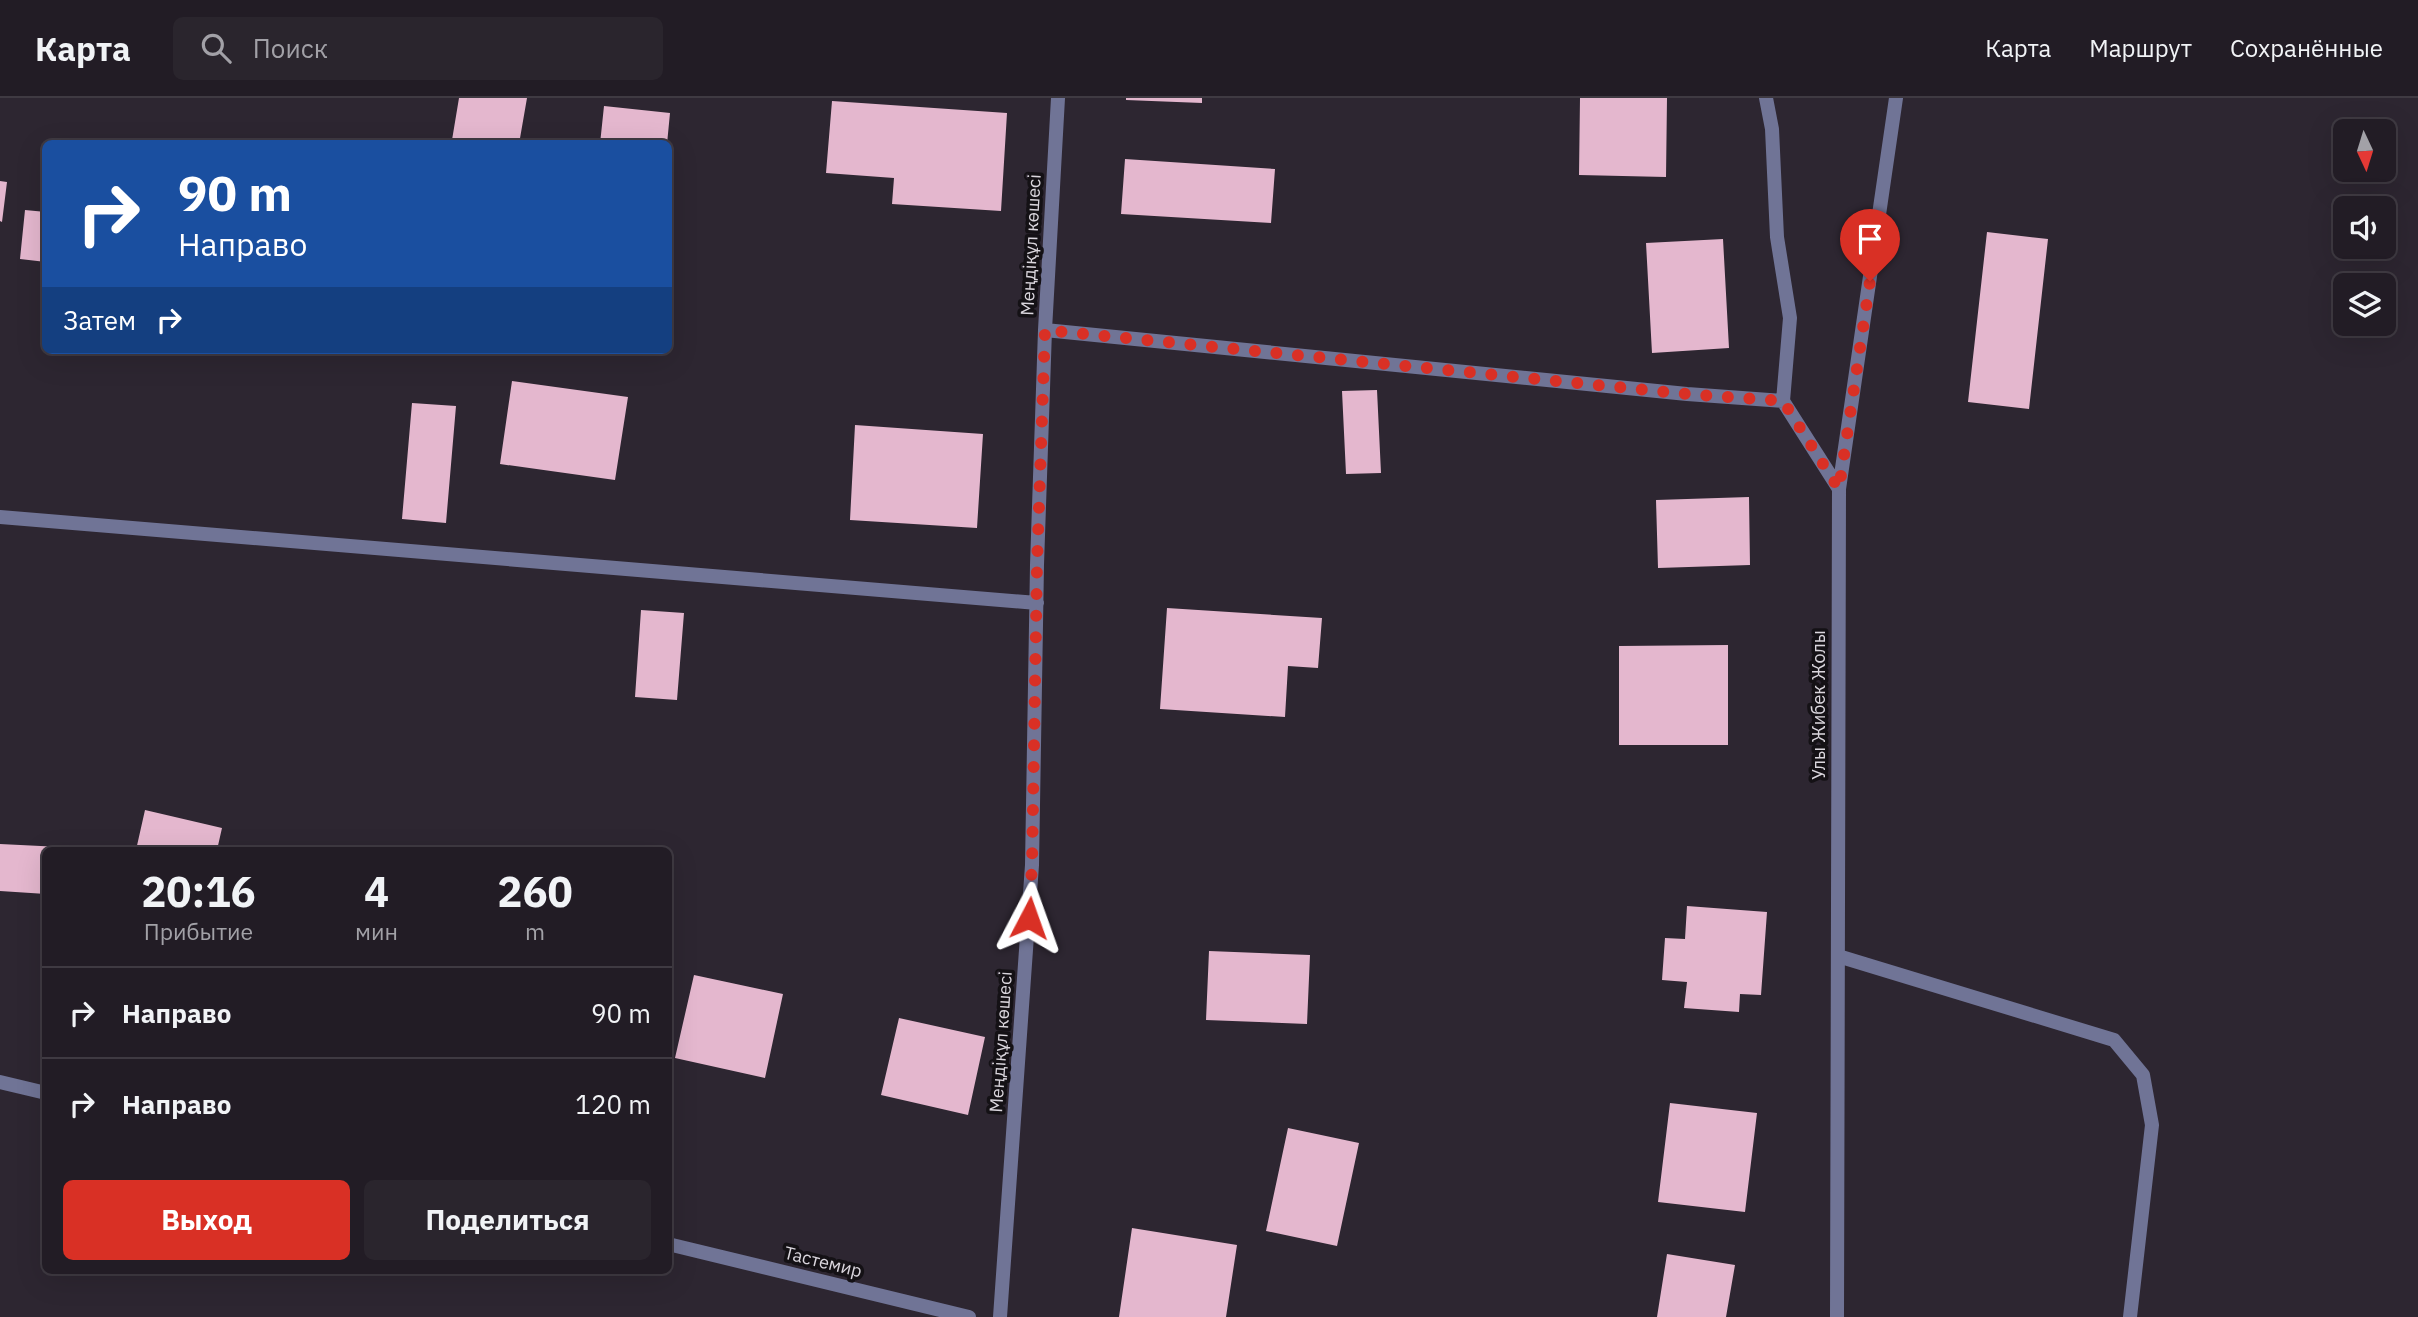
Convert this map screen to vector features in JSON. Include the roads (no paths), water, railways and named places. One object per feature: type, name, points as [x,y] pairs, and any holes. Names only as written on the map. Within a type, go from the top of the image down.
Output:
[{"type":"street","name":"Меңдіқұл көшесі","points":[[1000,1317],[1032,865],[1045,330],[1058,98]]},
{"type":"street","points":[[1766,98],[1772,129],[1777,237],[1790,318],[1783,401],[1839,489]]},
{"type":"street","name":"Улы Жибек Жолы","points":[[1837,1317],[1839,489],[1896,98]]},
{"type":"street","points":[[1045,330],[1687,394],[1783,401]]},
{"type":"street","points":[[0,517],[1037,603]]},
{"type":"street","points":[[1838,956],[2114,1040],[2143,1075],[2152,1125],[2130,1317]]},
{"type":"street","points":[[0,1082],[42,1092]]},
{"type":"street","name":"Тастемир","points":[[672,1245],[969,1317]]}]
